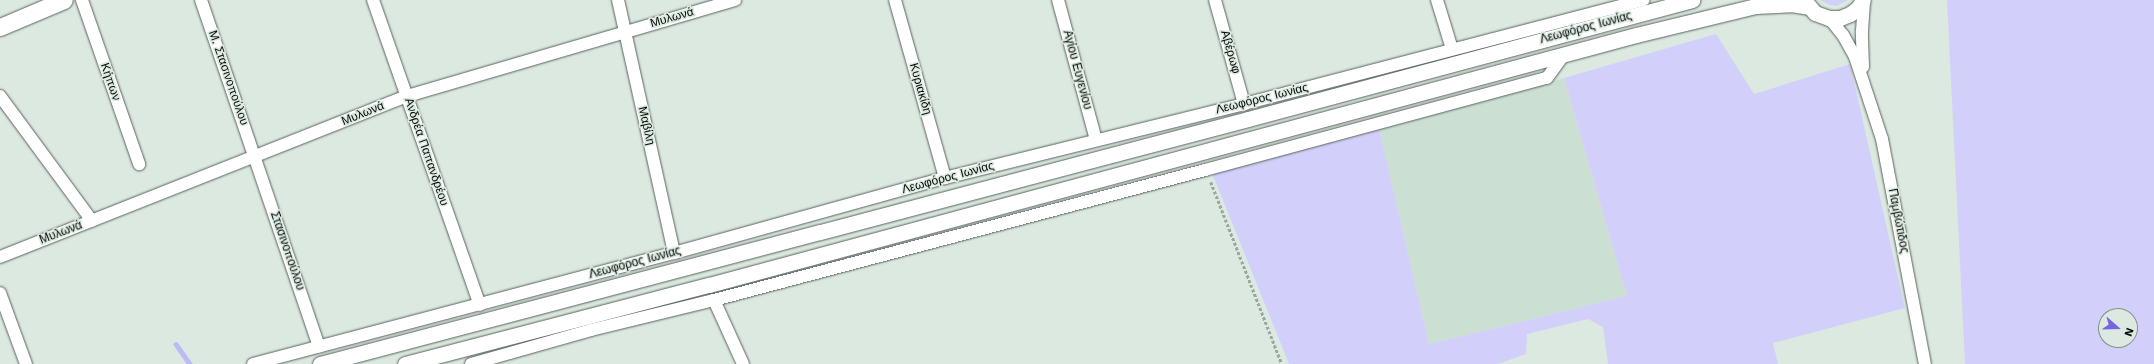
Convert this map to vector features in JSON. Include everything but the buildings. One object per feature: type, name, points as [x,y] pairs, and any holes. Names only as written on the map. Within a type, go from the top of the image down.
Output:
[{"type":"main road","points":[[0,26],[63,0]]},
{"type":"street","name":"Κήπων","points":[[82,0],[139,164]]},
{"type":"street","name":"Μ. Στασινοπούλου","points":[[201,0],[255,157]]},
{"type":"street","name":"Ανδρέα Παπανδρέου","points":[[373,0],[480,305]]},
{"type":"street","name":"Μαβίλη","points":[[618,0],[674,253]]},
{"type":"street","name":"Μυλωνά","points":[[0,257],[407,96],[624,31],[735,0]]},
{"type":"street","name":"Κυριακίδη","points":[[895,0],[945,178]]},
{"type":"street","name":"Αγίου Ευγενίου","points":[[1058,0],[1096,140]]},
{"type":"street","name":"Αβέρωφ","points":[[1215,0],[1244,104]]},
{"type":"street","points":[[1437,0],[1452,48]]},
{"type":"street","name":"Λεωφόρος Ιωνίας","points":[[253,364],[674,253],[945,178],[1244,104],[1622,3],[1644,0]]},
{"type":"street","name":"Λεωφόρος Ιωνίας","points":[[320,364],[1190,135],[1692,0]]},
{"type":"street","points":[[1806,4],[1821,16],[1840,18],[1850,14],[1858,8],[1863,0]]},
{"type":"street","name":"Παμβώτιδος","points":[[1863,0],[1862,31],[1864,80]]},
{"type":"street","name":"Λεωφόρος Ιωνίας","points":[[405,364],[708,285],[1564,55],[1756,6],[1806,4]]},
{"type":"street","name":"Παμβώτιδος","points":[[1829,18],[1843,35],[1855,57],[1864,80],[1882,139],[1925,364]]},
{"type":"street","name":"Λεωφόρος Ιωνίας","points":[[471,364],[591,330],[714,300],[1547,78],[1564,55]]},
{"type":"street","points":[[0,96],[92,221]]},
{"type":"street","name":"Στασινοπούλου","points":[[255,157],[319,346]]},
{"type":"street","points":[[0,293],[26,364]]},
{"type":"street","points":[[714,300],[744,364]]},
{"type":"path","points":[[1205,170],[1241,254],[1282,364]]},
{"type":"shaded area","points":[[1820,0],[1848,0],[1837,6],[1830,5]]},
{"type":"shaded area","points":[[1947,0],[2154,0],[2154,364],[1965,364]]},
{"type":"shaded area","points":[[1716,34],[1754,94],[1850,64],[1905,308],[1773,343],[1778,364],[1608,364],[1603,327],[1588,319],[1527,334],[1526,354],[1498,364],[1289,364],[1212,173],[1379,129],[1429,344],[1627,296],[1564,78]]},
{"type":"shaded area","points":[[1564,78],[1627,296],[1429,344],[1379,129]]},
{"type":"waterway","points":[[176,344],[190,364]]}]
